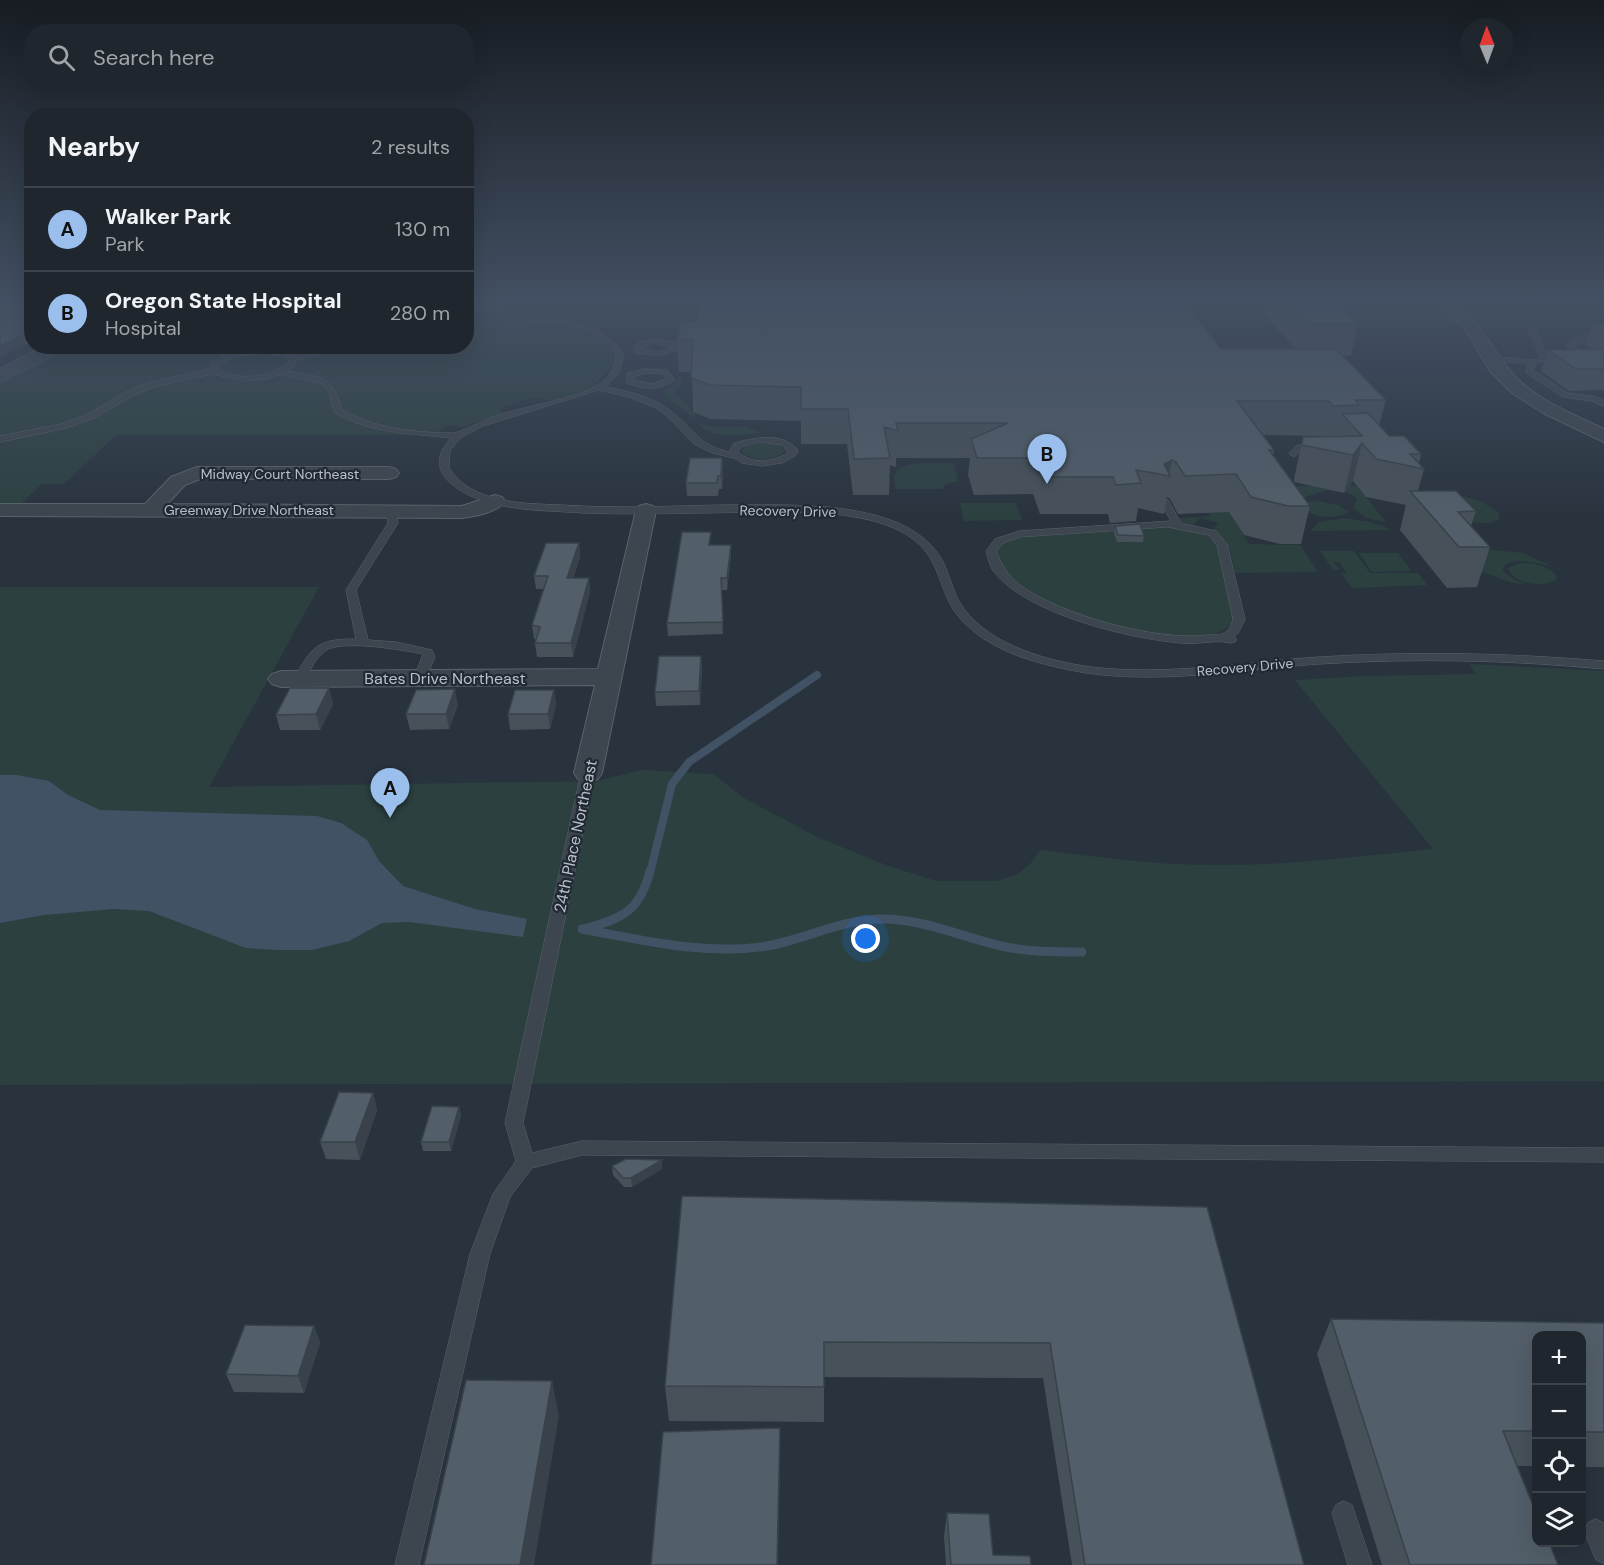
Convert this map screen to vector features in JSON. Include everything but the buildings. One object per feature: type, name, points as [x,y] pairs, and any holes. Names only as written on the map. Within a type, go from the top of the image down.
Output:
[{"type":"street","points":[[1501,373],[1533,399],[1604,436]]},
{"type":"street","name":"Midway Court Northeast","points":[[151,510],[178,481],[197,473],[389,473],[367,511]]},
{"type":"street","name":"Greenway Drive Northeast","points":[[0,510],[462,512],[474,510],[495,501]]},
{"type":"street","name":"24th Place Northeast","points":[[588,773],[646,510]]},
{"type":"street","name":"Bates Drive Northeast","points":[[290,679],[609,677]]},
{"type":"lane","points":[[0,439],[64,426],[90,416],[127,395],[151,385],[204,373]]},
{"type":"lane","points":[[218,373],[225,376],[246,377],[268,373]]},
{"type":"lane","points":[[288,373],[323,381],[333,391],[337,410],[361,422],[383,428],[458,436]]},
{"type":"lane","points":[[614,373],[600,388],[641,398],[657,405],[669,413],[698,444],[717,453],[736,456],[751,462],[771,462],[788,458],[794,450],[786,442],[760,439],[736,445],[733,449],[736,456]]},
{"type":"lane","points":[[1532,373],[1566,395],[1594,399],[1604,404]]},
{"type":"lane","name":"Recovery Drive","points":[[600,388],[486,421],[450,440],[443,454],[446,472],[467,489],[495,501],[553,508],[824,510],[854,514],[891,524],[916,537],[933,553],[957,607],[973,625],[1019,651],[1083,669],[1125,674],[1238,669],[1341,660],[1434,657],[1517,659],[1604,665]]},
{"type":"lane","points":[[1294,454],[1299,448],[1326,444]]},
{"type":"lane","points":[[1165,502],[1177,524],[1212,533],[1222,544],[1239,619],[1229,638],[1171,639],[1085,620],[1046,604],[1023,590],[1003,575],[992,556],[993,547],[999,540],[1019,534],[1177,524]]},
{"type":"lane","points":[[363,643],[357,625],[351,590],[393,523],[391,511]]},
{"type":"lane","points":[[290,679],[319,647],[330,642],[396,645],[428,652],[429,657],[420,678]]},
{"type":"lane","name":"24th Place Northeast","points":[[526,1162],[514,1123],[588,773]]},
{"type":"lane","points":[[407,1565],[480,1254],[502,1194],[526,1162],[582,1148],[1604,1155]]},
{"type":"lane","points":[[1344,1513],[1360,1565]]},
{"type":"green space","points":[[8,373],[605,373],[592,385],[559,400],[549,401],[536,398],[526,400],[498,409],[503,413],[463,427],[448,425],[433,435],[116,435],[64,484],[42,484],[14,510],[0,510],[0,377]]},
{"type":"green space","points":[[680,376],[683,383],[674,394],[685,402],[696,416],[694,418],[664,396],[665,389],[677,382]]},
{"type":"green space","points":[[697,423],[715,427],[746,427],[763,433],[719,434],[704,429]]},
{"type":"green space","points":[[761,442],[774,443],[783,447],[784,452],[769,459],[752,458],[742,453],[744,447]]},
{"type":"green space","points":[[954,463],[958,481],[946,484],[942,489],[896,489],[893,475],[896,475],[897,470],[903,467],[917,464]]},
{"type":"green space","points":[[1262,486],[1357,486],[1386,522],[1366,518],[1353,508],[1357,498],[1346,492],[1330,489],[1302,498]]},
{"type":"green space","points":[[1450,493],[1481,501],[1499,513],[1499,519],[1490,523],[1462,522],[1474,511],[1474,507],[1463,498]]},
{"type":"green space","points":[[1218,494],[1249,544],[1300,545],[1318,572],[1235,573],[1226,543],[1212,531],[1218,523],[1200,518],[1193,525],[1182,522],[1179,518],[1210,516],[1205,507]]},
{"type":"green space","points":[[1319,501],[1338,505],[1349,512],[1327,517],[1305,511],[1305,502]]},
{"type":"green space","points":[[960,503],[1016,503],[1022,520],[964,521]]},
{"type":"green space","points":[[1344,518],[1370,522],[1393,530],[1310,531],[1319,522]]},
{"type":"green space","points":[[1167,526],[1200,531],[1217,544],[1233,619],[1219,632],[1190,637],[1151,634],[1109,624],[1067,610],[1031,592],[1006,571],[996,549],[1002,543],[1017,537]]},
{"type":"green space","points":[[1484,549],[1523,553],[1551,566],[1526,561],[1508,563],[1503,567],[1503,571],[1515,580],[1526,584],[1512,583],[1482,572]]},
{"type":"green space","points":[[1320,551],[1354,551],[1370,573],[1418,573],[1427,585],[1352,588],[1341,573],[1347,573],[1339,562],[1334,562],[1340,570],[1333,570]]},
{"type":"green space","points":[[1359,553],[1398,553],[1412,571],[1372,572]]},
{"type":"green space","points":[[1520,563],[1545,567],[1554,573],[1556,580],[1544,584],[1522,581],[1516,578],[1508,568]]},
{"type":"green space","points":[[0,587],[319,587],[209,787],[598,781],[642,770],[713,774],[744,798],[817,837],[886,865],[936,881],[998,881],[1018,874],[1032,862],[1040,850],[1148,862],[1241,865],[1433,849],[1295,680],[1476,674],[1469,664],[1604,671],[1604,1081],[0,1085]]},
{"type":"water","points":[[0,775],[17,775],[49,781],[68,795],[100,810],[317,816],[341,823],[367,840],[379,861],[403,886],[475,909],[527,919],[523,937],[409,922],[382,923],[349,941],[312,950],[276,950],[246,948],[149,911],[114,909],[44,915],[0,923]]},
{"type":"waterway","points":[[650,873],[672,784],[689,762],[817,675]]},
{"type":"waterway","points":[[587,928],[621,916],[629,910],[641,895],[650,871]]},
{"type":"waterway","points":[[582,929],[697,948],[744,949],[782,943],[840,925],[886,919],[915,922],[1011,948],[1082,952]]},
{"type":"place","name":"Oregon State Hospital","points":[[1047,484]]},
{"type":"place","name":"Walker Park","points":[[390,818]]}]
